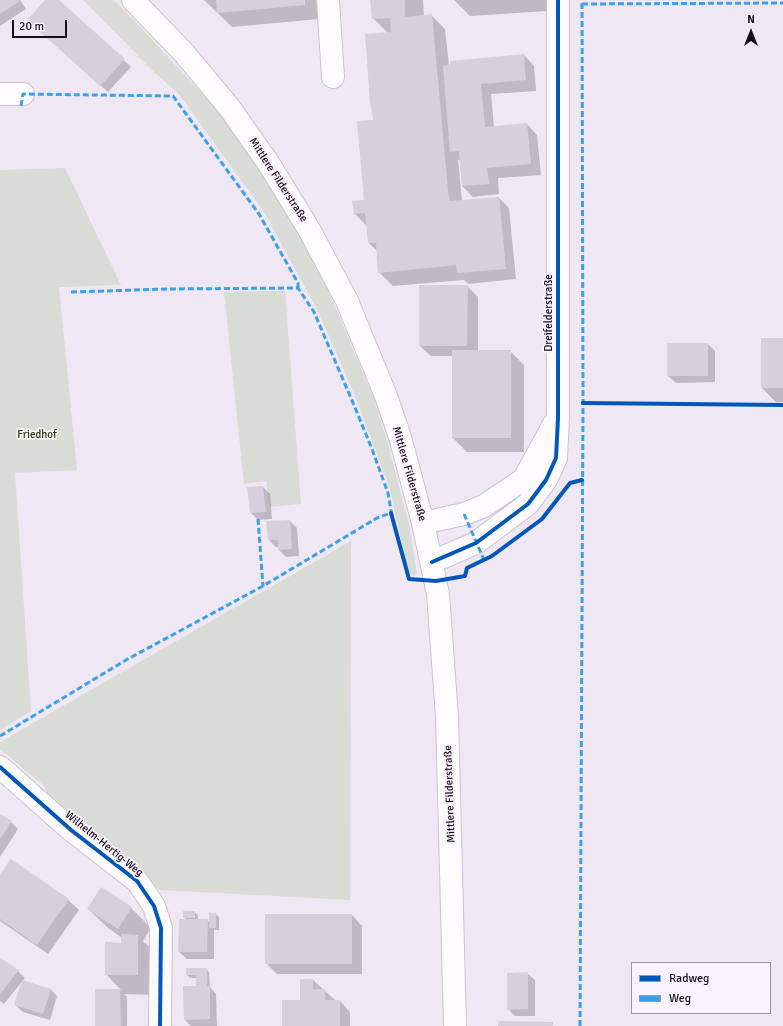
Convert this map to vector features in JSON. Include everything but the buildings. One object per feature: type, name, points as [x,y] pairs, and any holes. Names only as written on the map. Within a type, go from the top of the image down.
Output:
[{"type":"street","name":"Mittlere Filderstraße","points":[[133,0],[184,53],[229,107],[269,164],[310,231],[347,301],[386,396],[400,437],[423,523],[438,594],[447,717],[455,1026]]},
{"type":"street","points":[[328,0],[333,77]]},
{"type":"street","name":"Dreifelderstraße","points":[[432,562],[476,543],[528,504],[546,480],[556,458],[558,418],[558,0]]},
{"type":"street","points":[[0,94],[23,94]]},
{"type":"street","name":"Dreifelderstraße","points":[[423,523],[464,514],[484,506],[524,479],[558,418]]},
{"type":"street","name":"Wilhelm-Hertig-Weg","points":[[0,767],[71,830],[138,881],[154,906],[161,928],[160,1026]]},
{"type":"green space","points":[[83,0],[114,0],[133,19],[217,110],[262,167],[302,234],[334,304],[374,399],[387,440],[409,525],[417,573],[413,576],[410,573],[405,558],[390,489],[355,396],[318,311],[264,212],[178,93],[155,73]]},
{"type":"green space","name":"Friedhof","points":[[65,168],[121,285],[59,287],[77,470],[15,473],[31,711],[0,730],[0,170]]},
{"type":"green space","points":[[285,291],[301,504],[270,507],[266,481],[244,484],[224,292]]},
{"type":"green space","points":[[351,541],[350,900],[160,890],[61,818],[43,785],[0,749],[0,742]]},
{"type":"marked path","points":[[580,1026],[583,403],[582,0]]},
{"type":"marked path","points":[[582,4],[783,3]]},
{"type":"marked path","points":[[21,106],[23,94],[173,96],[259,214],[298,283],[298,288]]},
{"type":"marked path","points":[[71,292],[168,289],[298,288],[314,312],[351,398],[388,493],[392,516]]},
{"type":"marked path","points":[[0,736],[126,660],[263,586],[377,518],[391,513]]},
{"type":"marked path","points":[[464,514],[484,560]]},
{"type":"marked path","points":[[258,519],[263,586]]},
{"type":"cycle path","points":[[432,562],[476,543],[528,504],[546,480],[556,458],[558,418],[558,0]]},
{"type":"cycle path","points":[[583,403],[783,405]]},
{"type":"cycle path","points":[[391,513],[409,579],[436,581],[465,576],[467,568],[492,556],[542,519],[570,483],[582,480]]},
{"type":"cycle path","points":[[0,767],[71,830],[137,881],[154,906],[161,928],[160,1026]]}]
